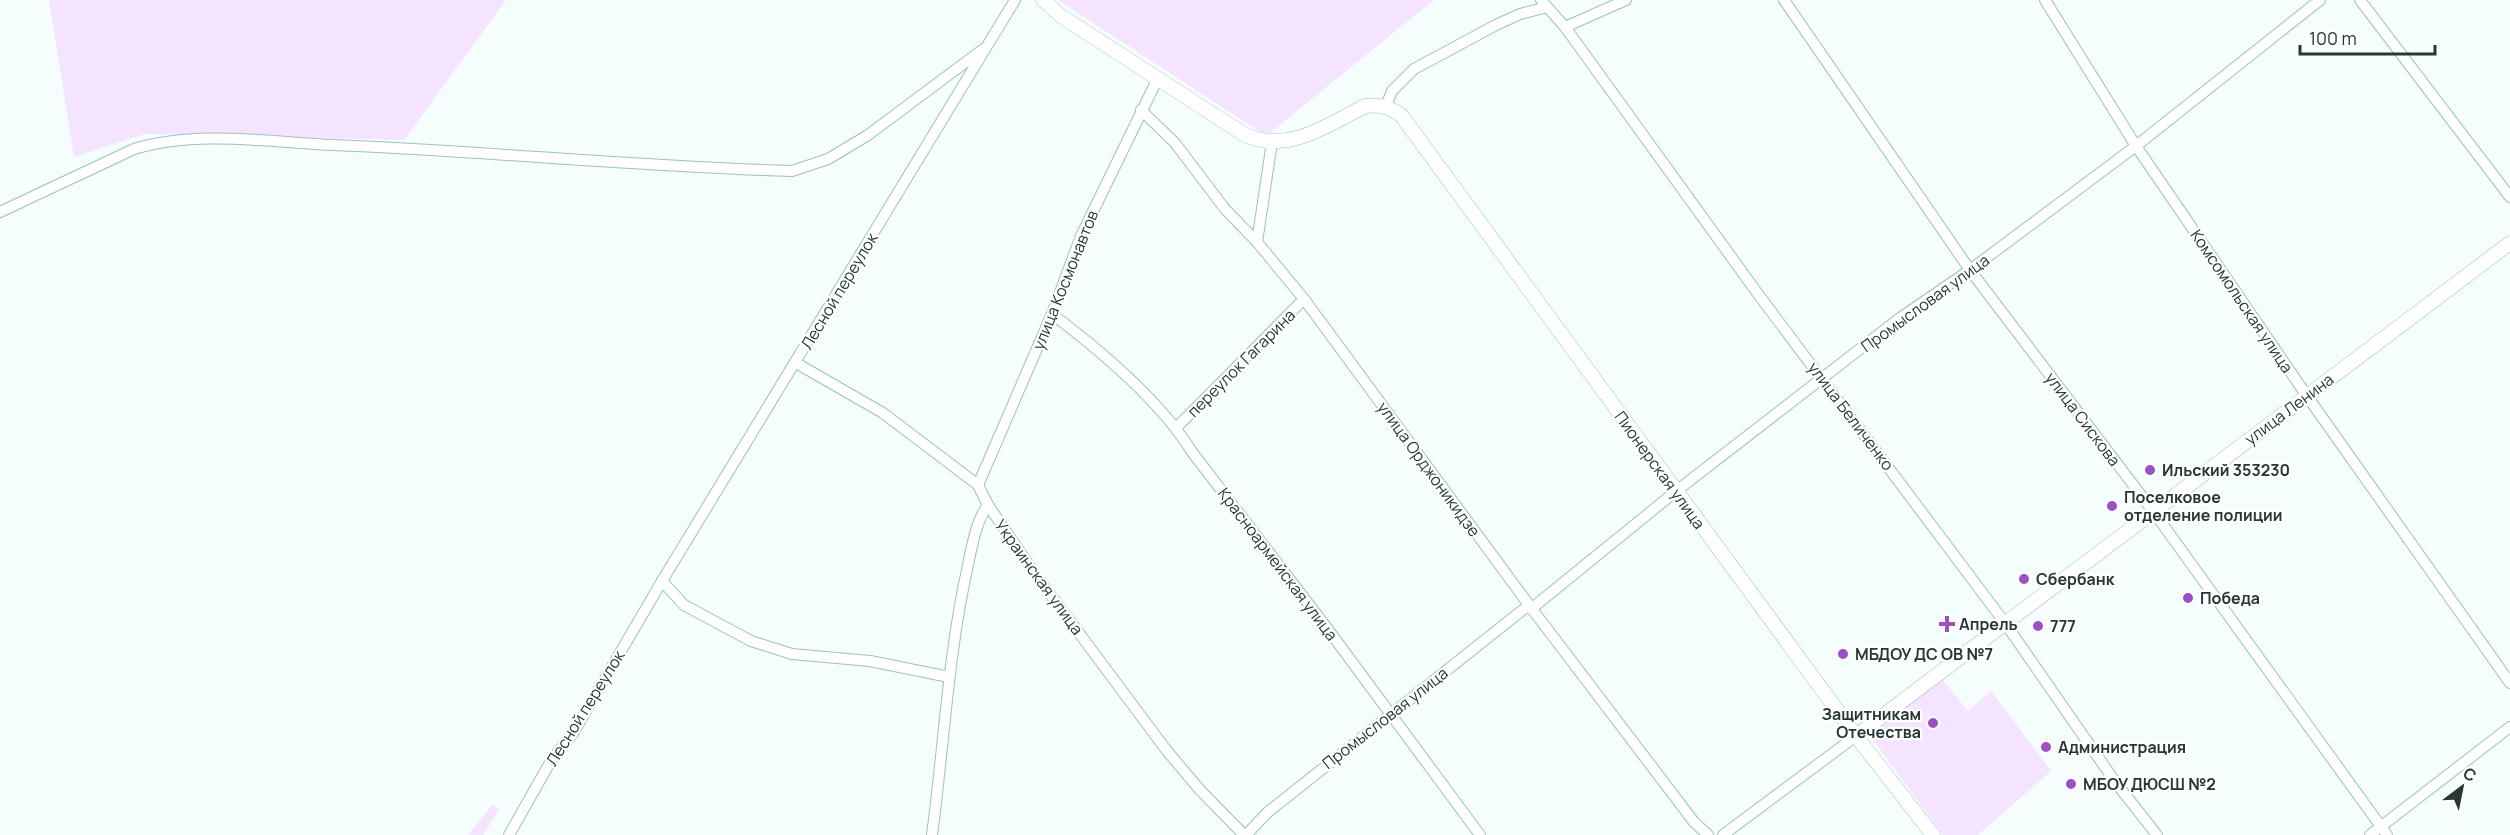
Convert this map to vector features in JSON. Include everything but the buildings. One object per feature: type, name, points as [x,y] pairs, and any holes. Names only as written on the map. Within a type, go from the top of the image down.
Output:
[{"type":"street","name":"Лесной переулок","points":[[509,835],[552,759],[572,735],[662,581],[1014,0]]},
{"type":"street","points":[[1043,0],[1061,16],[1245,135],[1260,141],[1272,142],[1296,140],[1365,106],[1377,104],[1386,106],[1392,91],[1414,69],[1496,25],[1544,3]]},
{"type":"street","points":[[1565,27],[1626,0]]},
{"type":"street","name":"улица Сискова","points":[[1784,0],[1970,270],[2153,511],[2384,831]]},
{"type":"street","name":"Комсомольская улица","points":[[2045,0],[2136,146],[2307,396],[2510,683]]},
{"type":"street","name":"Промысловая улица","points":[[1245,835],[1268,812],[1389,714],[1900,318],[1970,270],[2136,146],[2320,0]]},
{"type":"street","points":[[2360,0],[2510,197]]},
{"type":"street","name":"улица Беличенко","points":[[1544,3],[1565,27],[1758,294],[2005,623],[2116,783],[2157,835]]},
{"type":"street","points":[[0,212],[124,154],[158,142],[224,140],[399,147],[792,171],[828,159],[868,135],[982,50]]},
{"type":"street","name":"улица Космонавтов","points":[[978,485],[1053,314],[1082,236],[1158,78]]},
{"type":"street","name":"Пионерская улица","points":[[1386,106],[1401,115],[1856,736],[1933,835]]},
{"type":"street","name":"улица Орджоникидзе","points":[[1141,110],[1175,143],[1225,209],[1257,242],[1304,299],[1530,607],[1694,822],[1707,835]]},
{"type":"street","points":[[1257,242],[1272,142]]},
{"type":"street","name":"улица Ленина","points":[[1723,835],[2510,243]]},
{"type":"street","name":"переулок Гагарина","points":[[1177,427],[1304,299]]},
{"type":"street","name":"Красноармейская улица","points":[[1053,314],[1096,347],[1177,427],[1192,452],[1324,624],[1480,835]]},
{"type":"street","name":"Украинская улица","points":[[796,363],[883,414],[978,485],[988,505],[1035,574],[1167,751],[1200,790],[1245,835]]},
{"type":"street","points":[[932,835],[960,598],[971,548],[982,513],[988,505]]},
{"type":"street","points":[[662,581],[684,605],[751,641],[792,654],[870,661],[949,677]]},
{"type":"street","points":[[2370,835],[2384,831],[2510,727]]},
{"type":"shaded area","points":[[49,0],[506,0],[404,140],[145,134],[74,157]]},
{"type":"shaded area","points":[[1058,0],[1434,0],[1266,136]]},
{"type":"shaded area","points":[[1943,680],[1968,711],[1991,691],[2051,771],[1978,835],[1943,835],[1868,733]]},
{"type":"shaded area","points":[[493,804],[499,810],[483,835],[468,835]]},
{"type":"place","name":"Ильский 353230","points":[[2150,470]]},
{"type":"place","name":"Поселковое отделение полиции","points":[[2112,506]]},
{"type":"place","name":"Сбербанк","points":[[2024,579]]},
{"type":"place","name":"Победа","points":[[2188,598]]},
{"type":"place","name":"Апрель","points":[[1947,624]]},
{"type":"place","name":"777","points":[[2038,626]]},
{"type":"place","name":"МБДОУ ДС ОВ №7","points":[[1843,654]]},
{"type":"place","name":"Защитникам Отечества","points":[[1933,723]]},
{"type":"place","name":"Администрация","points":[[2046,747]]},
{"type":"place","name":"МБОУ ДЮСШ №2","points":[[2071,784]]}]
